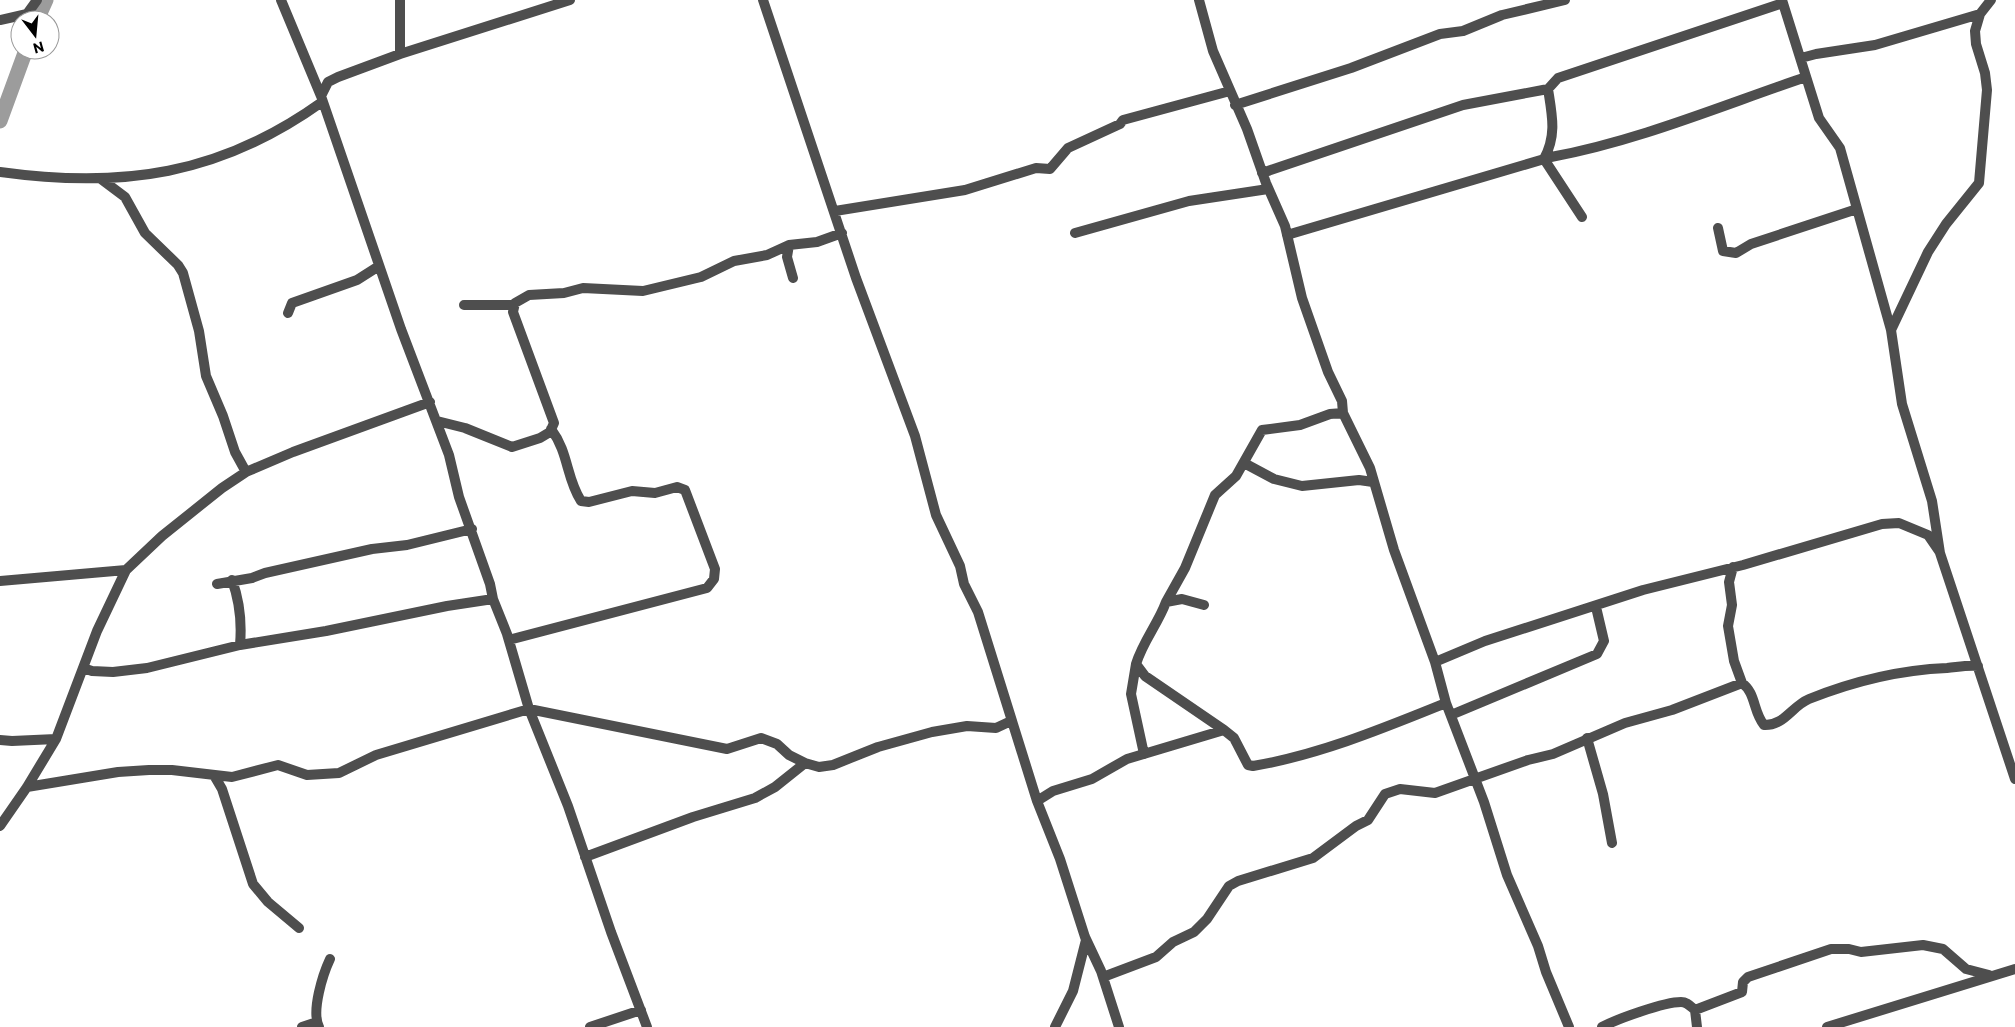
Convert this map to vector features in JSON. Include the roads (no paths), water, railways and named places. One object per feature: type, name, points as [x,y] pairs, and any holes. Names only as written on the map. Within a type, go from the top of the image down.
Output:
[{"type":"street","points":[[0,20],[27,14],[37,0]]},
{"type":"street","points":[[281,0],[321,99],[379,266],[437,421],[449,455],[459,497],[472,529],[493,599],[509,640],[529,709],[568,806],[647,1027]]},
{"type":"street","points":[[400,0],[400,54]]},
{"type":"street","points":[[0,172],[36,177],[100,179],[120,179],[165,173],[225,154],[288,125],[321,99],[328,82],[338,76],[400,54],[570,0]]},
{"type":"street","points":[[763,0],[873,324],[915,436],[936,515],[960,566],[964,584],[978,612],[1037,801],[1060,859],[1086,940],[1103,977],[1119,1027]]},
{"type":"street","points":[[1199,0],[1213,52],[1247,129],[1268,189],[1287,235],[1302,298],[1330,378],[1342,401],[1343,413],[1370,468],[1394,550],[1435,662],[1446,702],[1475,779],[1507,875],[1570,1027]]},
{"type":"street","points":[[1235,105],[1351,68],[1440,34],[1463,31],[1502,15],[1565,0]]},
{"type":"street","points":[[1891,330],[1928,252],[1946,224],[1978,183],[1987,90],[1985,73],[1976,44],[1975,31],[1980,14],[1991,0]]},
{"type":"street","points":[[1262,172],[1463,105],[1548,89],[1558,78],[1782,2],[1819,118],[1840,148],[1891,330],[1902,404],[1932,501],[1940,553],[2015,779]]},
{"type":"street","points":[[1801,58],[1875,45],[1980,14]]},
{"type":"street","points":[[1287,235],[1544,159],[1624,139],[1806,77]]},
{"type":"street","points":[[1544,159],[1552,145],[1552,118],[1548,89]]},
{"type":"street","points":[[835,211],[965,190],[1036,168],[1050,169],[1068,148],[1120,124],[1123,120],[1230,91]]},
{"type":"street","points":[[1544,159],[1582,217]]},
{"type":"street","points":[[100,179],[125,197],[145,233],[183,272],[199,331],[206,376],[223,416],[235,452],[246,472]]},
{"type":"street","points":[[1075,233],[1188,201],[1268,189]]},
{"type":"street","points":[[1718,228],[1723,251],[1736,253],[1750,244],[1857,209]]},
{"type":"street","points":[[464,304],[514,305],[529,295],[564,293],[583,288],[642,291],[701,277],[734,261],[767,255],[789,245],[817,242],[842,233]]},
{"type":"street","points":[[789,245],[787,256],[793,278]]},
{"type":"street","points":[[288,313],[292,303],[357,280],[379,266]]},
{"type":"street","points":[[437,421],[465,428],[512,447],[540,438],[551,429],[554,423],[513,312],[514,305]]},
{"type":"street","points":[[0,826],[28,787],[56,739],[97,631],[126,570],[162,536],[217,491],[246,472],[294,452],[430,402]]},
{"type":"street","points":[[1144,754],[1131,694],[1136,664],[1141,648],[1161,616],[1166,602],[1185,568],[1215,495],[1232,481],[1263,429],[1300,426],[1330,414],[1343,413]]},
{"type":"street","points":[[509,640],[707,588],[714,579],[716,570],[685,490],[677,487],[655,493],[632,491],[589,502],[581,501],[576,493],[561,443],[551,429]]},
{"type":"street","points":[[1244,463],[1274,479],[1302,486],[1359,480],[1374,482]]},
{"type":"street","points":[[1435,662],[1485,641],[1643,590],[1732,567],[1882,524],[1899,523],[1928,535],[1940,553]]},
{"type":"street","points":[[217,584],[252,578],[353,553],[406,545],[472,529]]},
{"type":"street","points":[[1732,567],[1729,582],[1732,606],[1728,626],[1734,661],[1742,683],[1751,694],[1764,725],[1773,725],[1783,720],[1798,704],[1863,680],[1920,669],[1978,666]]},
{"type":"street","points":[[0,581],[126,570]]},
{"type":"street","points":[[232,580],[238,597],[241,626],[240,644]]},
{"type":"street","points":[[83,668],[92,671],[113,672],[147,668],[240,644],[326,632],[447,606],[493,599]]},
{"type":"street","points":[[1166,602],[1182,599],[1204,605]]},
{"type":"street","points":[[1451,715],[1597,654],[1604,641],[1596,606]]},
{"type":"street","points":[[1136,664],[1145,676],[1234,738],[1248,765],[1253,766],[1301,755],[1403,720],[1446,702]]},
{"type":"street","points":[[1103,977],[1156,957],[1173,942],[1194,932],[1207,919],[1229,886],[1238,881],[1313,858],[1356,826],[1368,820],[1384,794],[1400,789],[1435,793],[1528,760],[1553,754],[1625,723],[1672,710],[1742,683]]},
{"type":"street","points":[[28,787],[118,772],[172,770],[215,777],[232,777],[278,765],[307,775],[339,773],[376,755],[440,738],[529,709],[727,748],[761,738],[777,744],[789,755],[805,763],[827,767],[878,747],[932,732],[967,726],[996,728],[1011,721]]},
{"type":"street","points":[[1037,801],[1053,791],[1092,779],[1127,759],[1224,730]]},
{"type":"street","points":[[1587,738],[1603,794],[1612,843]]},
{"type":"street","points":[[0,740],[12,742],[56,739]]},
{"type":"street","points":[[585,857],[693,817],[756,798],[775,787],[805,763]]},
{"type":"street","points":[[215,777],[222,789],[253,884],[268,902],[299,928]]},
{"type":"street","points":[[1055,1027],[1073,991],[1086,940]]},
{"type":"street","points":[[1694,1010],[1742,992],[1743,982],[1748,977],[1831,949],[1849,949],[1861,952],[1903,945],[1937,947],[1949,953],[1966,969],[1990,975]]},
{"type":"street","points":[[302,1027],[318,1025],[323,974],[330,959]]},
{"type":"street","points":[[1827,1027],[1968,984],[1990,975],[2003,974],[2015,969]]},
{"type":"street","points":[[1602,1027],[1664,1005],[1682,1002],[1687,1003],[1694,1010],[1697,1027]]},
{"type":"street","points":[[590,1027],[641,1010]]},
{"type":"waterway","points":[[42,10],[46,0]]},
{"type":"waterway","points":[[0,121],[22,60]]}]
